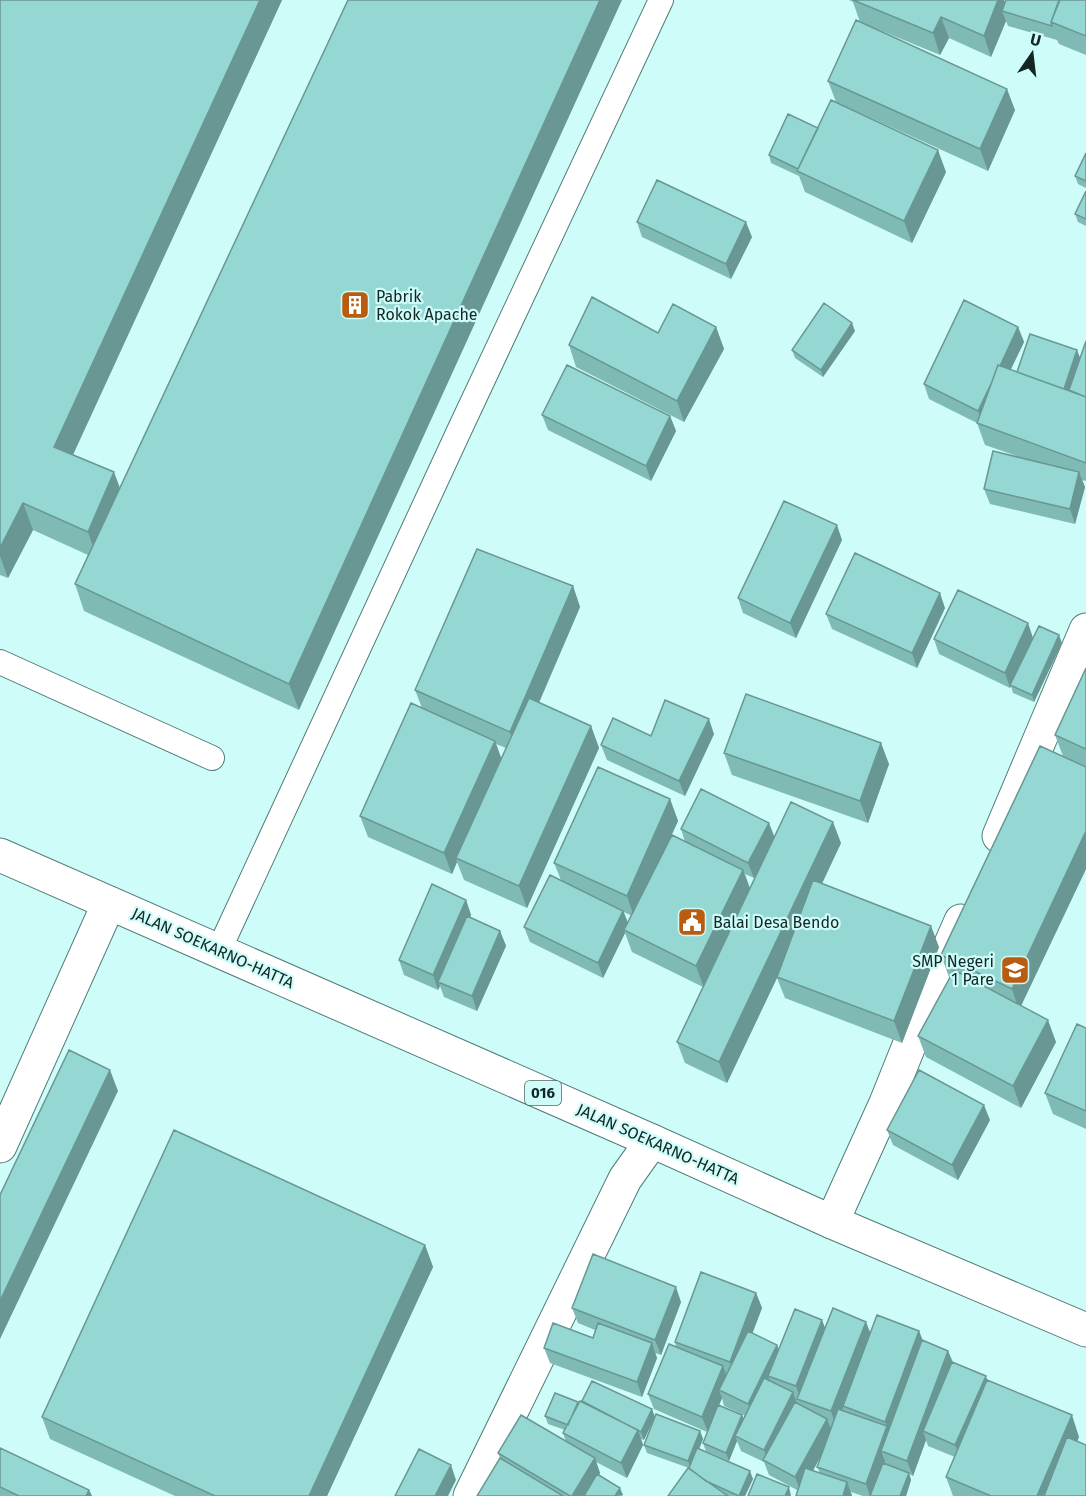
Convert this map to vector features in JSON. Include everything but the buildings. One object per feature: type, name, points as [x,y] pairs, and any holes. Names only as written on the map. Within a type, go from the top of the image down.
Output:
[{"type":"street","points":[[985,867],[1086,630]]},
{"type":"street","name":"JALAN SOEKARNO-HATTA","points":[[0,855],[832,1222],[1086,1330]]},
{"type":"street","points":[[832,1222],[886,1103],[971,898]]},
{"type":"street","points":[[0,1146],[109,903]]},
{"type":"street","points":[[470,1496],[625,1179],[652,1141]]},
{"type":"lane","points":[[219,950],[458,433],[662,0]]},
{"type":"lane","points":[[0,662],[212,758]]},
{"type":"place","name":"Pabrik Rokok Apache","points":[[355,305]]},
{"type":"place","name":"Balai Desa Bendo","points":[[692,922]]},
{"type":"place","name":"SMP Negeri 1 Pare","points":[[1015,970]]}]
